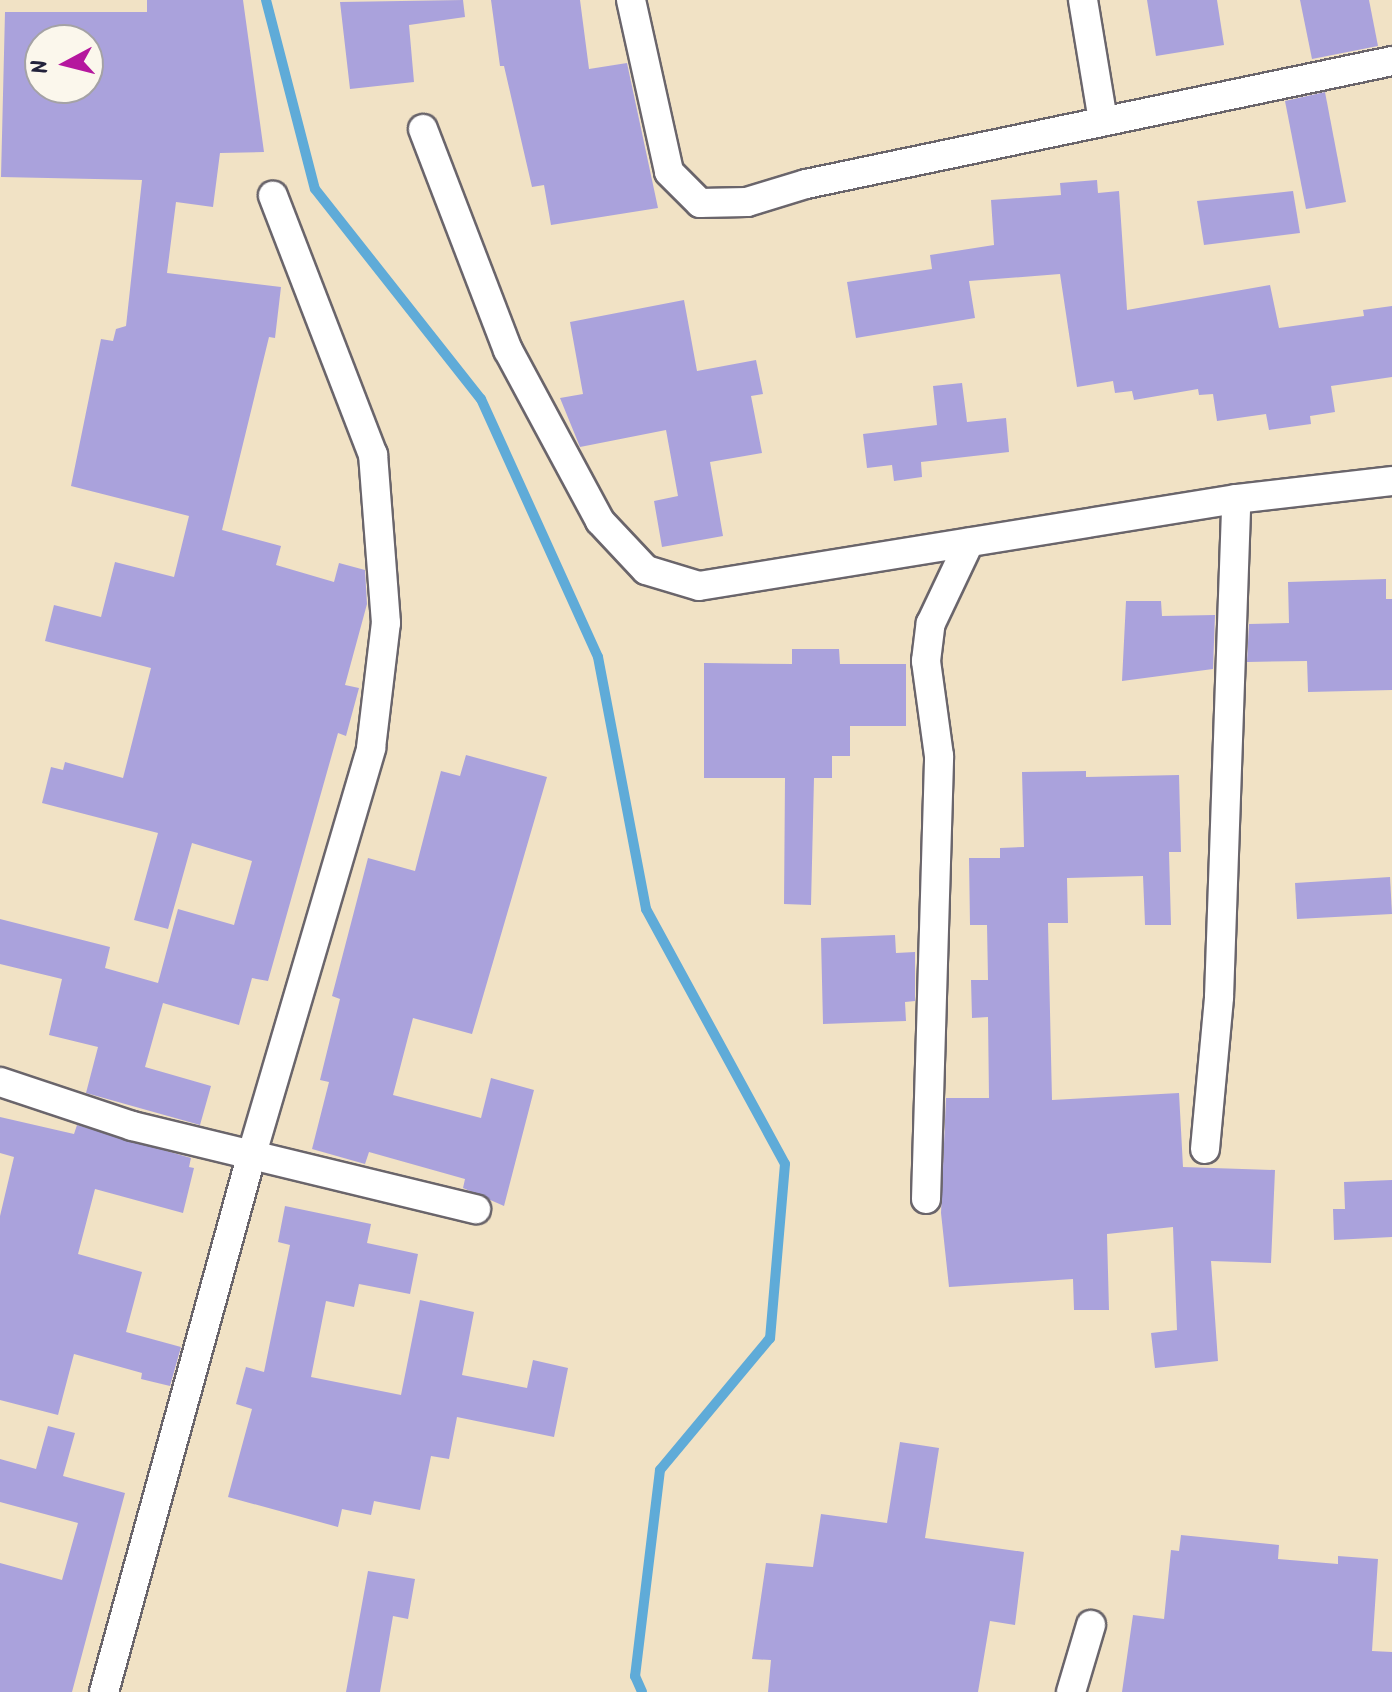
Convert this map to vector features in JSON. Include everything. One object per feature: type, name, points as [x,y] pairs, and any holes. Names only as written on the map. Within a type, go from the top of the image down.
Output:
[{"type":"street","points":[[631,0],[669,172],[700,203],[747,202],[806,184],[1392,61]]},
{"type":"street","points":[[1083,0],[1103,121]]},
{"type":"street","points":[[423,129],[508,350],[600,521],[646,570],[699,586],[1236,499],[1392,481]]},
{"type":"street","points":[[104,1692],[251,1157],[371,748],[386,623],[373,455],[273,196]]},
{"type":"street","points":[[1205,1149],[1220,982],[1236,499]]},
{"type":"street","points":[[926,1199],[939,756],[926,661],[931,623],[969,543]]},
{"type":"street","points":[[0,1082],[132,1126],[476,1209]]},
{"type":"street","points":[[1071,1692],[1091,1625]]},
{"type":"building","points":[[147,0],[243,0],[264,152],[220,153],[213,207],[176,202],[167,273],[281,287],[275,338],[269,337],[222,530],[281,546],[276,565],[334,582],[339,563],[365,570],[367,604],[345,685],[359,688],[346,736],[338,733],[268,981],[252,978],[239,1025],[163,1003],[145,1067],[211,1086],[200,1125],[86,1093],[98,1047],[49,1035],[62,979],[0,964],[0,919],[110,947],[105,968],[158,983],[178,909],[234,925],[252,861],[192,843],[168,929],[134,920],[158,833],[42,803],[51,767],[63,770],[65,762],[123,778],[151,668],[45,641],[54,605],[101,617],[115,562],[174,577],[189,516],[71,486],[101,339],[113,341],[116,329],[126,326],[142,180],[1,177],[5,12],[147,12]]},
{"type":"building","points":[[463,0],[465,17],[409,25],[414,82],[350,89],[340,2]]},
{"type":"building","points":[[491,0],[580,0],[589,69],[627,63],[658,208],[551,225],[544,185],[532,187],[504,66],[500,66]]},
{"type":"building","points":[[1147,0],[1217,0],[1224,45],[1156,56]]},
{"type":"building","points":[[1300,0],[1369,0],[1378,46],[1312,59]]},
{"type":"building","points":[[1325,92],[1346,202],[1306,209],[1285,101]]},
{"type":"building","points":[[1097,180],[1098,193],[1119,191],[1127,310],[1270,285],[1279,328],[1364,316],[1363,310],[1392,306],[1392,377],[1331,386],[1335,412],[1310,416],[1311,424],[1269,430],[1266,414],[1217,421],[1213,394],[1199,395],[1198,389],[1134,400],[1132,391],[1115,393],[1113,381],[1077,387],[1060,274],[969,281],[975,318],[856,338],[847,282],[932,269],[930,255],[994,245],[991,200],[1061,195],[1060,183]]},
{"type":"building","points":[[1293,191],[1300,233],[1204,245],[1197,201]]},
{"type":"building","points":[[684,300],[697,371],[756,360],[763,394],[751,396],[762,453],[710,462],[723,536],[662,547],[654,501],[678,496],[666,430],[580,447],[560,398],[583,394],[570,322]]},
{"type":"building","points":[[962,383],[967,422],[1006,418],[1009,452],[921,462],[922,477],[894,481],[892,465],[867,468],[863,434],[937,425],[933,386]]},
{"type":"building","points":[[1386,579],[1386,599],[1392,599],[1392,690],[1308,692],[1307,661],[1247,662],[1249,624],[1289,623],[1288,582]]},
{"type":"building","points":[[1126,601],[1161,601],[1162,616],[1215,615],[1213,669],[1122,681]]},
{"type":"building","points":[[792,649],[839,649],[840,664],[906,664],[906,726],[850,726],[850,756],[832,756],[832,778],[814,778],[811,905],[784,904],[785,778],[704,778],[704,663],[792,664]]},
{"type":"building","points":[[466,755],[547,777],[472,1034],[413,1018],[393,1095],[481,1118],[491,1078],[534,1090],[504,1206],[463,1188],[465,1179],[369,1152],[365,1164],[312,1149],[329,1082],[320,1080],[340,999],[332,996],[368,858],[415,871],[441,771],[460,776]]},
{"type":"building","points":[[1086,771],[1086,777],[1179,775],[1181,852],[1169,852],[1171,925],[1145,925],[1143,876],[1067,878],[1068,923],[1048,923],[1052,1100],[1179,1093],[1183,1167],[1275,1170],[1271,1263],[1211,1261],[1218,1361],[1155,1368],[1151,1333],[1177,1330],[1173,1227],[1107,1234],[1109,1310],[1074,1310],[1073,1279],[949,1287],[941,1213],[946,1098],[989,1098],[988,1017],[972,1018],[971,980],[988,980],[987,925],[970,925],[969,858],[1000,858],[1000,848],[1024,847],[1022,772]]},
{"type":"building","points":[[1390,877],[1392,914],[1297,919],[1295,883]]},
{"type":"building","points":[[895,935],[896,953],[915,952],[915,1001],[905,1002],[906,1021],[823,1024],[821,938]]},
{"type":"building","points":[[0,1117],[74,1134],[77,1125],[191,1158],[189,1167],[194,1168],[183,1213],[95,1189],[78,1254],[142,1272],[126,1332],[181,1347],[170,1386],[141,1379],[142,1373],[74,1354],[58,1415],[0,1400],[0,1216],[14,1157],[0,1153]]},
{"type":"building","points":[[1392,1180],[1392,1237],[1334,1240],[1333,1209],[1345,1209],[1344,1182]]},
{"type":"building","points":[[285,1206],[371,1224],[367,1243],[418,1254],[410,1294],[359,1284],[354,1307],[326,1301],[311,1377],[401,1395],[420,1300],[474,1312],[462,1375],[527,1388],[533,1360],[568,1368],[554,1437],[457,1417],[449,1459],[431,1456],[420,1510],[374,1501],[371,1515],[342,1509],[338,1527],[228,1497],[252,1409],[236,1404],[246,1367],[264,1372],[290,1245],[278,1242]]},
{"type":"building","points":[[48,1426],[75,1433],[63,1476],[125,1493],[72,1692],[0,1692],[0,1563],[62,1580],[78,1523],[0,1502],[0,1459],[36,1469]]},
{"type":"building","points":[[900,1442],[939,1448],[925,1538],[1024,1552],[1015,1625],[990,1621],[978,1692],[768,1692],[771,1660],[752,1659],[766,1563],[813,1567],[821,1514],[887,1523]]},
{"type":"building","points":[[1181,1535],[1279,1545],[1278,1559],[1338,1564],[1338,1556],[1378,1559],[1372,1651],[1392,1652],[1392,1692],[1122,1692],[1133,1615],[1164,1619],[1171,1550],[1179,1551]]},
{"type":"building","points":[[368,1571],[415,1579],[408,1619],[393,1616],[380,1692],[346,1692]]},
{"type":"waterway","points":[[266,0],[315,189],[481,399],[598,657],[646,909],[785,1164],[770,1338],[660,1470],[635,1676],[642,1692]]}]
